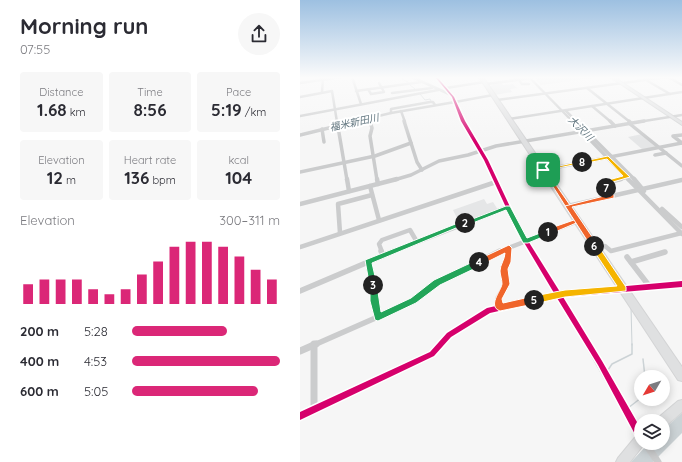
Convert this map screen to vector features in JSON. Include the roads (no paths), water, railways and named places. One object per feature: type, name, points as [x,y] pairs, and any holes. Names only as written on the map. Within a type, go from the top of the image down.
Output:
[{"type":"main road","points":[[496,99],[682,376]]},
{"type":"main road","points":[[645,99],[682,124]]},
{"type":"main road","points":[[670,415],[682,405]]},
{"type":"main road","points":[[622,462],[634,447]]},
{"type":"street","points":[[334,99],[349,191]]},
{"type":"street","points":[[359,99],[361,104]]},
{"type":"street","points":[[300,116],[391,99]]},
{"type":"street","points":[[453,99],[463,121],[480,151],[525,241],[600,363],[634,425]]},
{"type":"street","points":[[300,134],[369,119],[391,112],[483,99]]},
{"type":"street","points":[[552,99],[640,185],[641,190]]},
{"type":"street","points":[[600,99],[682,166]]},
{"type":"street","points":[[509,119],[640,99]]},
{"type":"street","points":[[391,112],[391,109],[431,101],[435,105]]},
{"type":"street","points":[[592,106],[616,126]]},
{"type":"street","points":[[401,111],[411,143],[422,170]]},
{"type":"street","points":[[300,204],[378,184],[422,170],[439,161],[480,151],[524,141],[682,115]]},
{"type":"street","points":[[369,119],[372,128],[370,136],[375,156],[378,184]]},
{"type":"street","points":[[322,130],[324,142]]},
{"type":"street","points":[[682,135],[680,134],[673,136],[682,143]]},
{"type":"street","points":[[300,172],[375,156],[411,143]]},
{"type":"street","points":[[543,170],[682,143]]},
{"type":"street","points":[[655,155],[666,153]]},
{"type":"street","points":[[596,248],[605,246],[612,251],[682,232],[627,177],[610,157]]},
{"type":"street","points":[[612,196],[602,184],[627,177]]},
{"type":"street","points":[[568,206],[682,180]]},
{"type":"street","points":[[677,181],[682,186]]},
{"type":"street","points":[[300,247],[496,182]]},
{"type":"street","points":[[370,186],[379,220]]},
{"type":"street","points":[[340,233],[338,204],[372,195]]},
{"type":"street","points":[[300,291],[417,242],[508,207]]},
{"type":"street","points":[[300,351],[414,301],[437,282],[509,248],[578,221]]},
{"type":"street","points":[[383,256],[379,244],[382,240],[410,230],[413,232],[417,242]]},
{"type":"street","points":[[500,308],[498,298],[506,284],[504,269],[508,262],[509,248]]},
{"type":"street","points":[[650,287],[629,259],[665,252]]},
{"type":"street","points":[[368,262],[378,317]]},
{"type":"street","points":[[300,416],[432,354],[449,335],[483,313],[558,295],[682,284]]},
{"type":"street","points":[[314,344],[314,410]]},
{"type":"street","points":[[650,450],[656,459]]},
{"type":"waterway","points":[[424,99],[425,100],[430,99],[431,101]]},
{"type":"waterway","points":[[631,307],[632,345]]},
{"type":"waterway","points":[[621,395],[608,370],[612,364],[632,354],[632,345]]},
{"type":"waterway","points":[[643,359],[644,370]]},
{"type":"waterway","points":[[628,408],[634,403]]},
{"type":"water label","name":"福米新田川","points":[[354,122]]},
{"type":"water label","name":"大沢川","points":[[581,128]]}]
